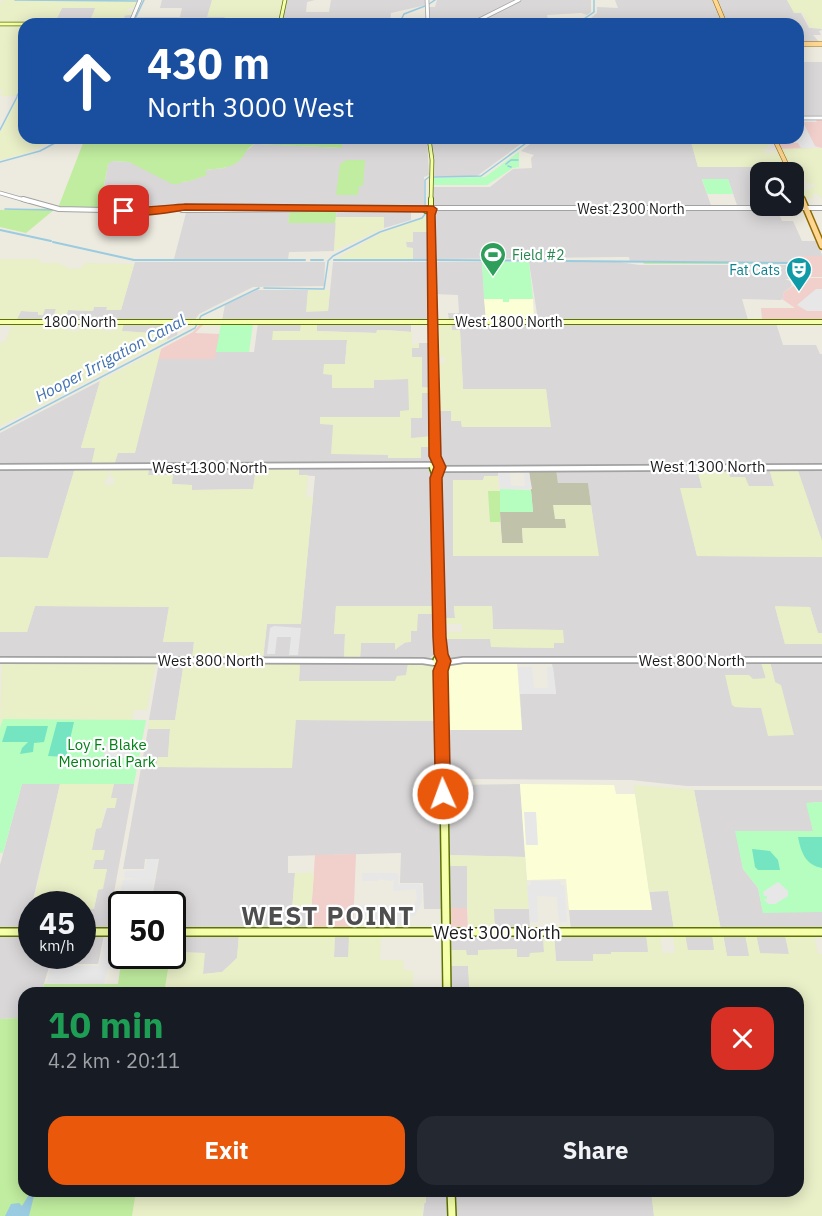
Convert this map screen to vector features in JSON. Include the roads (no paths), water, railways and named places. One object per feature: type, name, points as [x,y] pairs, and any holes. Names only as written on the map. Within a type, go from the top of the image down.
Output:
[{"type":"main road","points":[[281,18],[285,0]]},
{"type":"main road","points":[[715,0],[722,18]]},
{"type":"main road","points":[[0,24],[18,24]]},
{"type":"main road","points":[[804,44],[822,44]]},
{"type":"main road","points":[[430,144],[432,160],[429,209],[442,770],[442,777],[437,782],[443,788],[447,987]]},
{"type":"main road","points":[[777,144],[785,162]]},
{"type":"main road","points":[[805,208],[822,246]]},
{"type":"main road","name":"1800 North","points":[[0,322],[198,322]]},
{"type":"main road","name":"West 1800 North","points":[[198,322],[822,322]]},
{"type":"main road","points":[[0,932],[18,932]]},
{"type":"main road","name":"West 300 North","points":[[186,932],[822,933]]},
{"type":"main road","points":[[451,1197],[452,1216]]},
{"type":"street","points":[[132,18],[140,0]]},
{"type":"street","points":[[427,0],[428,18]]},
{"type":"street","points":[[483,18],[519,0]]},
{"type":"street","points":[[804,118],[822,118]]},
{"type":"street","name":"West 2300 North","points":[[0,193],[59,209],[149,212],[175,209],[822,208]]},
{"type":"street","name":"West 1300 North","points":[[0,467],[822,466]]},
{"type":"street","name":"West 800 North","points":[[0,660],[822,660]]},
{"type":"water","points":[[28,1197],[34,1197],[29,1216],[5,1216],[11,1204],[19,1203],[22,1206]]},
{"type":"waterway","name":"Hooper Irrigation Canal","points":[[15,0],[137,1]]},
{"type":"waterway","name":"Hooper Irrigation Canal","points":[[135,18],[144,0]]},
{"type":"waterway","points":[[429,4],[435,0]]},
{"type":"waterway","name":"Hooper Irrigation Canal","points":[[585,18],[594,12],[594,0]]},
{"type":"waterway","points":[[402,18],[404,14],[425,6]]},
{"type":"waterway","name":"Hooper Irrigation Canal","points":[[0,130],[17,97]]},
{"type":"waterway","points":[[0,162],[40,151],[53,144]]},
{"type":"waterway","name":"Hooper Irrigation Canal","points":[[434,177],[481,176],[525,144]]},
{"type":"waterway","points":[[506,164],[511,160],[518,160]]},
{"type":"waterway","name":"Hooper Irrigation Canal","points":[[425,206],[425,180],[429,177]]},
{"type":"waterway","points":[[5,209],[52,210]]},
{"type":"waterway","points":[[103,211],[122,213]]},
{"type":"waterway","name":"Hooper Irrigation Canal","points":[[328,261],[333,256],[380,232],[422,218],[426,213]]},
{"type":"waterway","points":[[0,230],[51,241]]},
{"type":"waterway","points":[[53,242],[134,260],[305,260]]},
{"type":"waterway","points":[[311,260],[323,260]]},
{"type":"waterway","points":[[334,260],[428,260]]},
{"type":"waterway","points":[[435,260],[797,263]]},
{"type":"waterway","name":"Hooper Irrigation Canal","points":[[264,288],[324,289],[328,262]]},
{"type":"waterway","name":"Hooper Irrigation Canal","points":[[0,430],[195,328],[201,316],[259,288]]},
{"type":"place","name":"Field #2","points":[[493,278]]},
{"type":"place","name":"Fat Cats","points":[[799,293]]},
{"type":"district","name":"WEST POINT","points":[[328,915]]},
{"type":"park label","name":"Loy F. Blake Memorial Park","points":[[107,752]]}]
